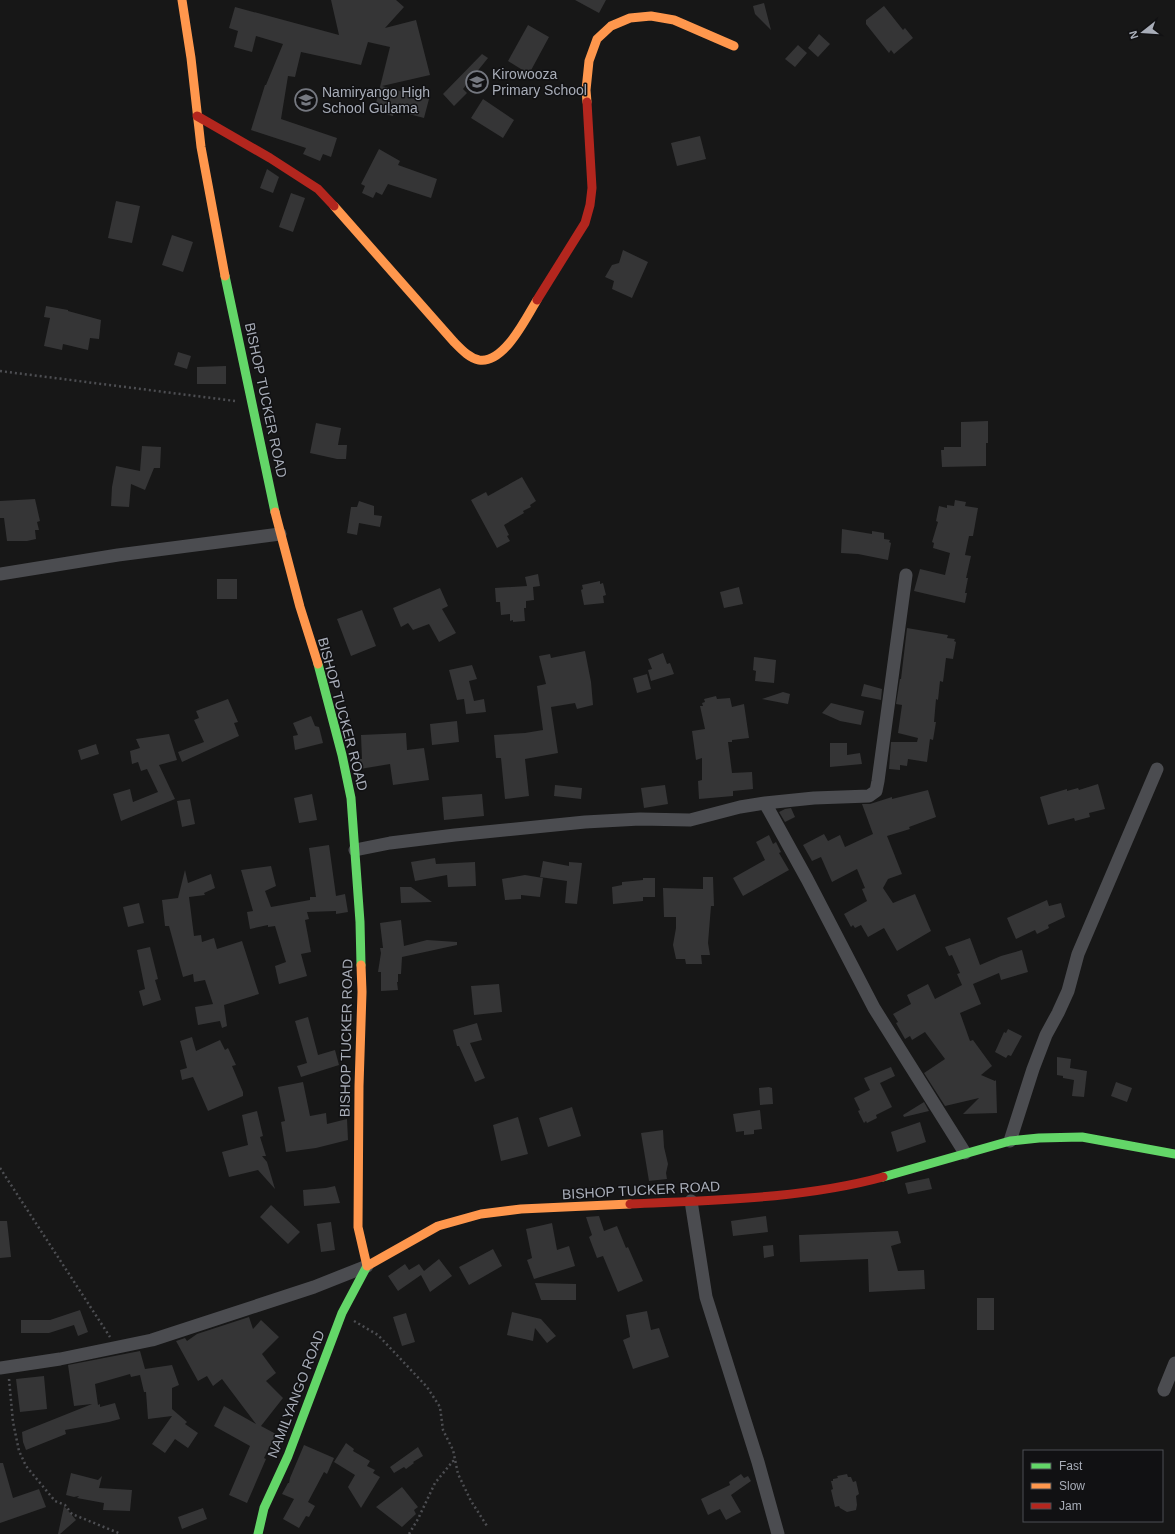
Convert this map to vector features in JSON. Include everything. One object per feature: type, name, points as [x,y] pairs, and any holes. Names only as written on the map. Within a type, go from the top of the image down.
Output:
[{"type":"main road","name":"BISHOP TUCKER ROAD","points":[[182,0],[191,58],[201,147],[225,276],[280,534],[318,665],[342,755],[351,798],[360,922],[362,992],[359,1086],[358,1227],[367,1266],[438,1226],[480,1214],[521,1209],[736,1199],[800,1192],[846,1185],[1010,1141],[1039,1138],[1082,1137],[1175,1154]]},
{"type":"main road","points":[[197,116],[270,158],[318,189],[358,232],[454,342],[472,357],[481,360],[492,358],[505,349],[516,336],[585,223],[590,206],[592,188],[586,90],[589,61],[597,39],[611,26],[630,18],[651,16],[674,20],[734,46]]},
{"type":"main road","name":"NAMILYANGO ROAD","points":[[258,1534],[264,1508],[288,1456],[342,1313],[367,1266]]},
{"type":"street","points":[[0,574],[118,555],[280,534]]},
{"type":"street","points":[[355,850],[390,843],[455,835],[586,822],[640,819],[690,820],[740,807],[765,803],[814,798],[869,796],[876,791],[878,781],[906,575]]},
{"type":"street","points":[[1010,1141],[1033,1069],[1046,1035],[1068,991],[1078,954],[1157,769]]},
{"type":"street","points":[[765,803],[807,879],[874,1008],[965,1153]]},
{"type":"street","points":[[691,1201],[706,1297],[758,1462],[778,1534]]},
{"type":"street","points":[[4,1367],[60,1359],[160,1338],[314,1287],[367,1266]]},
{"type":"street","points":[[1164,1390],[1175,1363]]},
{"type":"path","points":[[0,371],[252,403]]},
{"type":"path","points":[[0,1168],[117,1348]]},
{"type":"path","points":[[342,1313],[378,1335],[426,1387],[440,1407],[443,1430],[453,1450],[458,1474]]},
{"type":"path","points":[[4,1367],[19,1450],[26,1466],[55,1501],[65,1505],[72,1514],[121,1534]]},
{"type":"path","points":[[409,1534],[418,1519],[435,1483],[454,1461],[458,1474],[471,1501],[487,1526]]},
{"type":"building","points":[[331,0],[396,0],[404,7],[385,28],[416,20],[430,75],[382,86],[429,99],[424,118],[394,110],[393,116],[374,111],[390,47],[368,42],[361,65],[301,52],[295,77],[288,76],[281,119],[337,138],[331,157],[323,154],[320,161],[303,154],[306,148],[251,130],[265,85],[283,44],[256,36],[252,52],[234,47],[238,31],[229,28],[235,7],[339,35]]},
{"type":"building","points":[[575,0],[606,0],[599,13]]},
{"type":"building","points":[[764,3],[771,30],[755,14],[753,6]]},
{"type":"building","points":[[884,6],[903,30],[905,28],[913,38],[894,54],[891,50],[889,53],[866,24],[866,20]]},
{"type":"building","points":[[528,25],[549,37],[529,74],[508,61]]},
{"type":"building","points":[[819,34],[830,44],[818,57],[808,48]]},
{"type":"building","points":[[798,45],[807,53],[795,67],[785,59]]},
{"type":"building","points":[[482,54],[488,58],[463,89],[467,93],[454,106],[443,94]]},
{"type":"building","points":[[483,99],[514,120],[503,138],[471,118]]},
{"type":"building","points":[[700,136],[706,159],[677,166],[671,143]]},
{"type":"building","points":[[379,149],[400,161],[398,165],[437,179],[431,198],[388,184],[382,195],[376,192],[373,198],[362,193],[365,186],[361,184]]},
{"type":"building","points":[[267,169],[279,177],[273,193],[260,188]]},
{"type":"building","points":[[291,193],[305,198],[293,232],[279,227]]},
{"type":"building","points":[[116,201],[140,206],[132,243],[108,238]]},
{"type":"building","points":[[172,235],[193,242],[183,272],[162,265]]},
{"type":"building","points":[[623,250],[648,262],[632,298],[612,289],[614,281],[605,277],[612,265],[619,263]]},
{"type":"building","points":[[46,306],[68,310],[101,320],[99,339],[90,338],[88,350],[63,344],[62,350],[44,346],[50,318],[44,317]]},
{"type":"building","points":[[178,352],[191,356],[187,369],[174,365]]},
{"type":"building","points":[[226,366],[226,384],[197,384],[197,367]]},
{"type":"building","points":[[988,421],[986,466],[942,467],[941,450],[944,450],[944,447],[961,447],[961,422]]},
{"type":"building","points":[[316,423],[341,428],[338,445],[347,445],[346,459],[337,459],[310,453]]},
{"type":"building","points":[[142,446],[161,447],[160,468],[154,468],[145,490],[131,484],[129,507],[111,506],[112,487],[116,466],[140,471]]},
{"type":"building","points":[[522,477],[536,501],[530,505],[531,507],[523,511],[524,513],[504,525],[510,541],[497,548],[471,500],[486,492],[488,496]]},
{"type":"building","points":[[35,499],[40,521],[37,522],[39,530],[35,530],[36,539],[27,541],[7,541],[4,518],[0,518],[0,501]]},
{"type":"building","points":[[955,500],[966,502],[965,506],[978,508],[973,536],[969,536],[965,555],[971,556],[966,578],[968,578],[965,603],[914,591],[920,569],[945,575],[950,553],[933,548],[934,543],[932,542],[938,522],[936,521],[939,506],[947,508],[947,505],[954,506]]},
{"type":"building","points":[[359,501],[374,506],[374,515],[382,516],[380,527],[359,523],[357,535],[347,533],[351,507],[357,507]]},
{"type":"building","points":[[842,529],[872,534],[872,531],[884,533],[884,539],[890,540],[889,542],[891,543],[888,560],[858,554],[841,553]]},
{"type":"building","points":[[538,574],[540,586],[533,587],[534,600],[526,601],[526,608],[524,608],[525,621],[513,622],[513,620],[510,621],[510,614],[501,615],[500,602],[496,602],[495,588],[527,586],[525,577]]},
{"type":"building","points":[[217,579],[237,579],[237,599],[217,599]]},
{"type":"building","points":[[600,581],[600,584],[603,583],[606,595],[603,596],[604,603],[584,605],[581,590],[583,589],[582,585]]},
{"type":"building","points":[[739,587],[743,604],[724,608],[720,592]]},
{"type":"building","points":[[440,588],[448,606],[442,609],[456,633],[439,642],[429,624],[413,630],[408,623],[401,627],[393,608]]},
{"type":"building","points":[[362,610],[376,646],[351,656],[337,619]]},
{"type":"building","points":[[907,628],[948,635],[947,638],[955,639],[954,641],[956,642],[953,659],[946,658],[943,682],[940,681],[938,700],[936,699],[934,722],[936,722],[933,740],[930,739],[927,762],[908,759],[907,766],[900,765],[900,770],[889,769],[891,742],[917,742],[918,738],[898,733],[902,705],[896,704],[901,679]]},
{"type":"building","points":[[585,651],[591,682],[593,705],[577,709],[575,703],[551,707],[558,753],[525,759],[529,796],[505,799],[501,758],[496,758],[494,735],[543,730],[537,686],[546,684],[539,656],[550,654],[551,658]]},
{"type":"building","points":[[663,653],[667,664],[670,663],[674,674],[651,681],[648,670],[652,669],[648,659]]},
{"type":"building","points":[[754,657],[776,660],[774,683],[755,681],[756,671],[753,670]]},
{"type":"building","points":[[472,665],[477,679],[469,681],[474,701],[484,699],[486,712],[466,714],[464,699],[457,700],[449,670]]},
{"type":"building","points":[[647,674],[651,689],[637,693],[633,678]]},
{"type":"building","points":[[864,684],[882,689],[881,700],[861,696]]},
{"type":"building","points":[[783,692],[790,694],[788,704],[762,699]]},
{"type":"building","points":[[716,696],[717,699],[730,698],[732,707],[744,704],[749,738],[732,740],[732,742],[728,742],[732,773],[752,772],[753,789],[733,791],[733,796],[699,799],[698,781],[702,780],[702,758],[696,760],[692,731],[705,729],[700,706],[703,706],[702,703],[705,702],[704,699]]},
{"type":"building","points":[[228,699],[238,722],[234,723],[239,736],[182,762],[178,752],[204,742],[194,720],[199,718],[196,711]]},
{"type":"building","points":[[831,703],[864,711],[861,725],[840,721],[822,713]]},
{"type":"building","points":[[311,716],[315,726],[319,727],[323,743],[295,750],[293,736],[298,735],[293,723]]},
{"type":"building","points":[[457,721],[459,742],[432,745],[430,724]]},
{"type":"building","points":[[406,733],[407,750],[424,748],[429,780],[393,785],[390,764],[360,769],[358,759],[362,759],[361,735]]},
{"type":"building","points":[[169,734],[177,760],[159,765],[175,799],[121,821],[113,794],[130,789],[133,802],[158,792],[147,769],[141,771],[138,762],[132,764],[130,751],[140,748],[136,739]]},
{"type":"building","points":[[830,743],[847,743],[847,755],[860,753],[862,764],[830,767]]},
{"type":"building","points":[[96,744],[99,754],[81,760],[78,750]]},
{"type":"building","points":[[1098,784],[1105,809],[1089,813],[1090,817],[1075,821],[1074,818],[1048,825],[1040,797],[1067,789],[1067,791],[1078,788],[1079,790]]},
{"type":"building","points":[[555,785],[582,788],[581,799],[554,796]]},
{"type":"building","points":[[665,785],[668,804],[644,808],[641,788]]},
{"type":"building","points":[[928,790],[936,817],[909,827],[910,829],[887,836],[902,874],[888,879],[883,888],[893,903],[915,894],[931,931],[897,951],[884,928],[868,937],[861,925],[855,928],[853,925],[851,927],[844,914],[867,901],[862,889],[865,888],[857,869],[832,882],[821,857],[812,861],[803,845],[824,834],[828,841],[840,835],[845,847],[873,834],[862,804],[870,804],[892,797],[892,799]]},
{"type":"building","points":[[312,794],[317,820],[299,823],[294,798]]},
{"type":"building","points":[[482,794],[484,816],[444,820],[442,797]]},
{"type":"building","points":[[190,799],[195,824],[182,827],[177,801]]},
{"type":"building","points":[[791,808],[795,817],[785,822],[779,812]]},
{"type":"building","points":[[769,835],[773,844],[776,842],[781,852],[779,853],[789,870],[743,896],[733,878],[765,860],[756,842]]},
{"type":"building","points":[[329,845],[336,896],[345,894],[348,912],[336,914],[336,911],[307,912],[309,919],[305,920],[311,952],[301,954],[307,976],[279,984],[275,966],[286,962],[275,926],[268,927],[268,925],[250,929],[247,912],[253,911],[241,870],[271,866],[276,886],[265,891],[271,907],[310,900],[310,897],[316,897],[309,848]]},
{"type":"building","points":[[435,858],[436,864],[475,862],[476,886],[448,887],[447,875],[415,881],[411,862]]},
{"type":"building","points":[[543,861],[569,866],[569,862],[582,863],[577,904],[565,903],[567,881],[540,877]]},
{"type":"building","points":[[185,870],[188,883],[211,874],[215,888],[204,893],[205,895],[189,897],[194,936],[201,935],[202,942],[214,938],[217,949],[242,941],[259,994],[224,1005],[227,1026],[222,1028],[220,1021],[198,1025],[195,1007],[213,1004],[205,980],[194,982],[193,974],[183,977],[169,926],[165,926],[162,900],[178,898]]},
{"type":"building","points":[[525,875],[543,878],[540,897],[521,895],[521,899],[505,900],[502,879]]},
{"type":"building","points":[[703,877],[713,877],[714,906],[711,906],[708,943],[710,955],[701,955],[702,964],[686,964],[685,959],[676,959],[673,945],[676,917],[664,917],[663,888],[703,889]]},
{"type":"building","points":[[643,878],[655,878],[655,897],[643,897],[643,901],[613,904],[612,887],[622,885],[622,882],[643,880]]},
{"type":"building","points":[[400,887],[411,887],[432,902],[401,903]]},
{"type":"building","points":[[1047,900],[1049,906],[1061,903],[1065,917],[1048,925],[1049,928],[1037,934],[1035,930],[1016,939],[1007,918]]},
{"type":"building","points":[[139,903],[144,923],[128,927],[123,907]]},
{"type":"building","points":[[401,920],[404,946],[427,940],[457,942],[457,945],[402,957],[401,974],[398,974],[397,982],[398,990],[381,991],[381,972],[378,972],[381,953],[380,948],[383,948],[380,923]]},
{"type":"building","points":[[970,938],[980,965],[1001,956],[1022,950],[1028,972],[1001,980],[999,973],[973,984],[981,1004],[960,1013],[970,1041],[973,1040],[992,1066],[981,1075],[995,1081],[996,1080],[997,1113],[963,1114],[979,1098],[945,1106],[924,1073],[945,1059],[925,1032],[912,1040],[910,1036],[905,1039],[893,1014],[911,1004],[907,995],[928,984],[935,999],[962,985],[957,974],[960,973],[952,955],[949,956],[945,947]]},
{"type":"building","points":[[150,947],[158,979],[155,980],[161,1000],[143,1006],[139,991],[145,989],[137,950]]},
{"type":"building","points":[[499,984],[502,1012],[474,1015],[471,986]]},
{"type":"building","points":[[308,1017],[318,1055],[335,1050],[339,1065],[301,1077],[297,1066],[307,1063],[295,1021]]},
{"type":"building","points":[[477,1023],[482,1040],[470,1043],[485,1078],[475,1082],[459,1046],[457,1046],[453,1030]]},
{"type":"building","points":[[1008,1029],[1022,1036],[1011,1056],[1008,1055],[1006,1058],[995,1052],[1004,1032],[1006,1033]]},
{"type":"building","points":[[192,1037],[196,1051],[220,1040],[225,1050],[228,1048],[236,1065],[232,1066],[243,1092],[243,1096],[208,1111],[193,1077],[182,1080],[180,1070],[187,1068],[180,1041]]},
{"type":"building","points":[[1057,1057],[1071,1059],[1070,1068],[1087,1071],[1084,1097],[1072,1096],[1074,1080],[1057,1075]]},
{"type":"building","points":[[891,1067],[895,1076],[880,1083],[892,1107],[876,1115],[877,1118],[864,1123],[854,1098],[870,1090],[864,1078]]},
{"type":"building","points":[[303,1082],[310,1116],[326,1113],[327,1124],[347,1119],[348,1140],[316,1148],[286,1152],[281,1122],[285,1121],[278,1087]]},
{"type":"building","points":[[1116,1082],[1132,1088],[1127,1102],[1111,1096]]},
{"type":"building","points":[[759,1088],[772,1088],[773,1104],[760,1105]]},
{"type":"building","points":[[924,1102],[929,1111],[904,1117],[903,1115]]},
{"type":"building","points":[[572,1107],[581,1136],[548,1147],[539,1118]]},
{"type":"building","points":[[760,1110],[762,1129],[754,1130],[754,1134],[744,1135],[744,1131],[736,1132],[733,1114]]},
{"type":"building","points":[[257,1111],[263,1136],[260,1137],[266,1156],[262,1156],[267,1162],[275,1189],[258,1170],[229,1177],[222,1152],[248,1145],[242,1115]]},
{"type":"building","points":[[518,1117],[528,1154],[501,1161],[493,1125]]},
{"type":"building","points":[[920,1122],[926,1142],[897,1152],[891,1132]]},
{"type":"building","points":[[663,1130],[664,1147],[668,1164],[666,1173],[667,1179],[649,1181],[641,1133]]},
{"type":"building","points":[[929,1178],[932,1189],[908,1194],[905,1183]]},
{"type":"building","points":[[335,1186],[340,1203],[304,1206],[303,1190]]},
{"type":"building","points":[[271,1205],[300,1232],[288,1244],[260,1217]]},
{"type":"building","points":[[599,1216],[604,1231],[617,1226],[626,1248],[628,1247],[643,1281],[618,1292],[603,1256],[597,1258],[589,1237],[592,1235],[586,1217]]},
{"type":"building","points":[[766,1216],[768,1232],[733,1236],[731,1221]]},
{"type":"building","points":[[0,1221],[7,1221],[11,1257],[0,1258]]},
{"type":"building","points":[[331,1222],[335,1250],[321,1252],[317,1224]]},
{"type":"building","points":[[552,1223],[557,1250],[569,1246],[575,1266],[534,1279],[527,1260],[532,1258],[526,1229]]},
{"type":"building","points":[[898,1231],[901,1243],[891,1246],[898,1271],[924,1270],[925,1289],[869,1292],[868,1259],[800,1262],[799,1235]]},
{"type":"building","points":[[773,1245],[774,1256],[764,1258],[763,1246]]},
{"type":"building","points":[[493,1249],[502,1266],[469,1285],[459,1267]]},
{"type":"building","points":[[439,1259],[452,1276],[430,1292],[421,1275],[398,1291],[388,1276],[405,1264],[409,1270],[419,1264],[424,1271]]},
{"type":"building","points":[[535,1283],[576,1284],[576,1300],[541,1300]]},
{"type":"building","points":[[977,1298],[994,1298],[994,1330],[977,1330]]},
{"type":"building","points":[[80,1310],[88,1332],[78,1336],[74,1325],[49,1333],[21,1333],[21,1320],[50,1320]]},
{"type":"building","points":[[647,1311],[651,1330],[659,1328],[669,1357],[633,1369],[623,1340],[630,1337],[626,1315]]},
{"type":"building","points":[[512,1312],[541,1319],[556,1336],[547,1343],[535,1328],[533,1341],[507,1335]]},
{"type":"building","points":[[406,1313],[415,1342],[402,1346],[393,1317]]},
{"type":"building","points":[[249,1317],[253,1329],[261,1320],[279,1337],[262,1354],[276,1373],[266,1381],[283,1398],[261,1426],[276,1434],[264,1458],[266,1459],[247,1503],[229,1495],[250,1446],[214,1426],[224,1406],[256,1424],[222,1379],[213,1386],[207,1376],[198,1381],[176,1341],[185,1338],[187,1341],[197,1334]]},
{"type":"building","points":[[140,1351],[145,1369],[172,1365],[179,1385],[172,1388],[172,1409],[187,1422],[185,1424],[198,1433],[188,1448],[175,1439],[165,1453],[152,1444],[172,1416],[148,1419],[146,1392],[144,1392],[140,1375],[131,1377],[130,1374],[95,1384],[98,1405],[100,1404],[100,1407],[115,1403],[120,1419],[65,1430],[66,1434],[26,1450],[22,1432],[92,1404],[74,1406],[68,1365]]},
{"type":"building","points":[[44,1376],[47,1409],[20,1412],[16,1379]]},
{"type":"building","points":[[346,1443],[354,1449],[353,1451],[370,1461],[367,1466],[375,1470],[373,1473],[380,1477],[361,1508],[348,1487],[355,1475],[334,1462]]},
{"type":"building","points":[[304,1445],[334,1458],[327,1474],[324,1472],[308,1502],[315,1506],[309,1517],[306,1516],[299,1528],[283,1519],[294,1499],[282,1494],[289,1483]]},
{"type":"building","points":[[418,1447],[423,1456],[413,1462],[414,1463],[406,1469],[404,1467],[394,1473],[390,1467]]},
{"type":"building","points":[[0,1463],[3,1463],[13,1498],[39,1489],[46,1507],[0,1523]]},
{"type":"building","points":[[71,1473],[98,1480],[102,1476],[99,1488],[132,1490],[130,1511],[103,1510],[104,1503],[77,1498],[79,1496],[74,1497],[66,1495]]},
{"type":"building","points":[[741,1474],[744,1478],[748,1476],[751,1481],[731,1495],[741,1512],[726,1520],[720,1509],[708,1515],[701,1499],[730,1485],[729,1482]]},
{"type":"building","points":[[847,1474],[848,1477],[851,1477],[853,1482],[856,1481],[859,1494],[856,1496],[856,1510],[847,1512],[839,1506],[835,1507],[831,1490],[833,1489],[831,1481],[838,1478],[837,1476]]},
{"type":"building","points":[[402,1487],[418,1507],[414,1510],[416,1514],[402,1527],[376,1507]]},
{"type":"building","points":[[64,1506],[76,1520],[60,1534],[58,1534]]},
{"type":"building","points":[[203,1508],[207,1519],[182,1529],[178,1517]]},
{"type":"traffic: fast","points":[[225,276],[275,512]]},
{"type":"traffic: fast","points":[[318,664],[342,755],[351,798],[360,922],[361,965]]},
{"type":"traffic: fast","points":[[883,1177],[1010,1141],[1039,1138],[1082,1137],[1175,1154]]},
{"type":"traffic: fast","points":[[258,1534],[264,1508],[288,1456],[342,1313],[367,1266]]},
{"type":"traffic: slow","points":[[182,0],[191,58],[201,147],[225,276]]},
{"type":"traffic: slow","points":[[587,102],[586,90],[589,61],[597,39],[611,26],[630,18],[651,16],[674,20],[734,46]]},
{"type":"traffic: slow","points":[[334,206],[454,342],[465,353],[472,357],[479,360],[488,359],[497,355],[505,348],[520,328],[537,300]]},
{"type":"traffic: slow","points":[[275,512],[300,607],[318,664]]},
{"type":"traffic: slow","points":[[361,965],[362,992],[359,1086],[358,1227],[367,1266]]},
{"type":"traffic: slow","points":[[367,1266],[438,1226],[481,1214],[521,1209],[630,1204]]},
{"type":"traffic: jam","points":[[537,300],[585,223],[590,205],[592,188],[587,102]]},
{"type":"traffic: jam","points":[[197,116],[270,158],[318,189],[334,206]]},
{"type":"traffic: jam","points":[[630,1204],[725,1200],[789,1194],[821,1190],[883,1177]]},
{"type":"place","name":"Kirowooza Primary School","points":[[477,82]]},
{"type":"place","name":"Namiryango High School Gulama","points":[[306,100]]}]
